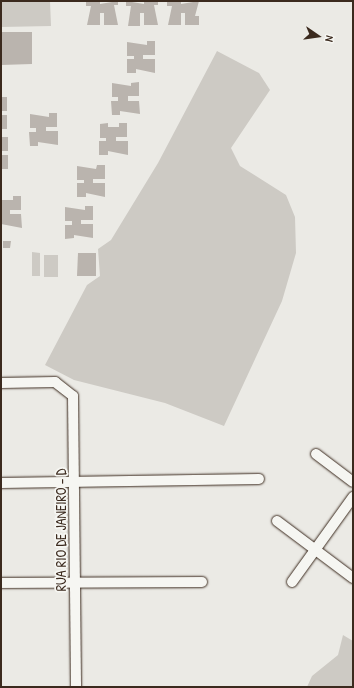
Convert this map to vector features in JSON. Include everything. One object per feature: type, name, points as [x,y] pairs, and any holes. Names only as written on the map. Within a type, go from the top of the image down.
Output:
[{"type":"street","name":"RUA RIO DE JANEIRO - D","points":[[1,383],[55,382],[73,396],[76,687]]},
{"type":"street","points":[[316,454],[353,482]]},
{"type":"street","points":[[1,483],[259,479]]},
{"type":"street","points":[[292,582],[314,549],[353,497]]},
{"type":"street","points":[[277,521],[353,578]]},
{"type":"street","points":[[1,583],[75,581],[202,582]]},
{"type":"shaded area","points":[[1,1],[50,1],[51,26],[1,27]]},
{"type":"shaded area","points":[[217,51],[259,73],[270,90],[231,148],[240,166],[286,195],[295,217],[296,253],[282,301],[224,426],[165,403],[74,380],[45,365],[87,285],[100,276],[98,249],[111,240],[158,163]]},
{"type":"shaded area","points":[[32,252],[40,253],[40,276],[32,276]]},
{"type":"shaded area","points":[[44,255],[58,255],[58,277],[44,277]]},
{"type":"shaded area","points":[[343,635],[353,641],[353,687],[307,687],[312,676],[338,655]]},
{"type":"building","points":[[86,1],[100,1],[100,4],[118,1],[118,5],[114,5],[118,25],[104,25],[104,13],[100,13],[100,25],[87,25],[91,6],[86,6]]},
{"type":"building","points":[[126,1],[144,4],[144,1],[158,1],[158,5],[154,5],[158,25],[144,25],[144,13],[140,13],[140,26],[128,26],[131,6],[126,6]]},
{"type":"building","points":[[167,1],[181,1],[181,4],[199,1],[195,16],[199,16],[199,25],[185,25],[185,13],[181,13],[181,25],[168,25],[172,6],[167,6]]},
{"type":"building","points":[[1,32],[32,32],[32,64],[1,65]]},
{"type":"building","points":[[147,41],[155,41],[155,55],[143,55],[143,59],[155,59],[155,73],[136,69],[136,73],[127,73],[127,59],[134,59],[134,56],[127,56],[127,42],[147,45]]},
{"type":"building","points":[[139,82],[139,96],[128,96],[128,101],[139,101],[140,114],[120,111],[120,115],[112,115],[111,101],[118,101],[118,97],[112,97],[112,83],[131,86],[131,83]]},
{"type":"building","points":[[1,97],[7,97],[7,111],[1,111]]},
{"type":"building","points":[[49,113],[57,113],[57,127],[46,127],[46,131],[58,131],[58,145],[38,142],[38,146],[30,146],[29,132],[36,132],[36,128],[30,128],[30,114],[49,117]]},
{"type":"building","points":[[1,115],[7,115],[7,129],[1,129]]},
{"type":"building","points":[[108,123],[108,127],[119,127],[119,123],[127,123],[127,137],[116,137],[116,141],[128,141],[128,155],[108,151],[108,155],[99,155],[99,141],[106,141],[106,138],[100,138],[100,124]]},
{"type":"building","points":[[1,137],[8,137],[8,151],[1,151]]},
{"type":"building","points":[[1,155],[8,155],[8,169],[1,169]]},
{"type":"building","points":[[97,165],[105,165],[105,179],[93,179],[93,183],[105,183],[105,197],[86,193],[86,197],[77,197],[77,183],[84,183],[84,180],[77,180],[77,166],[96,169]]},
{"type":"building","points":[[13,196],[21,196],[21,210],[10,210],[10,214],[21,214],[22,228],[1,224],[1,200],[13,200]]},
{"type":"building","points":[[85,206],[93,206],[93,220],[81,220],[81,224],[93,224],[93,238],[74,235],[74,238],[65,239],[65,225],[72,225],[72,221],[65,221],[65,207],[85,210]]},
{"type":"building","points":[[3,241],[11,241],[10,248],[3,248]]},
{"type":"building","points":[[78,253],[96,253],[96,276],[77,276]]}]
